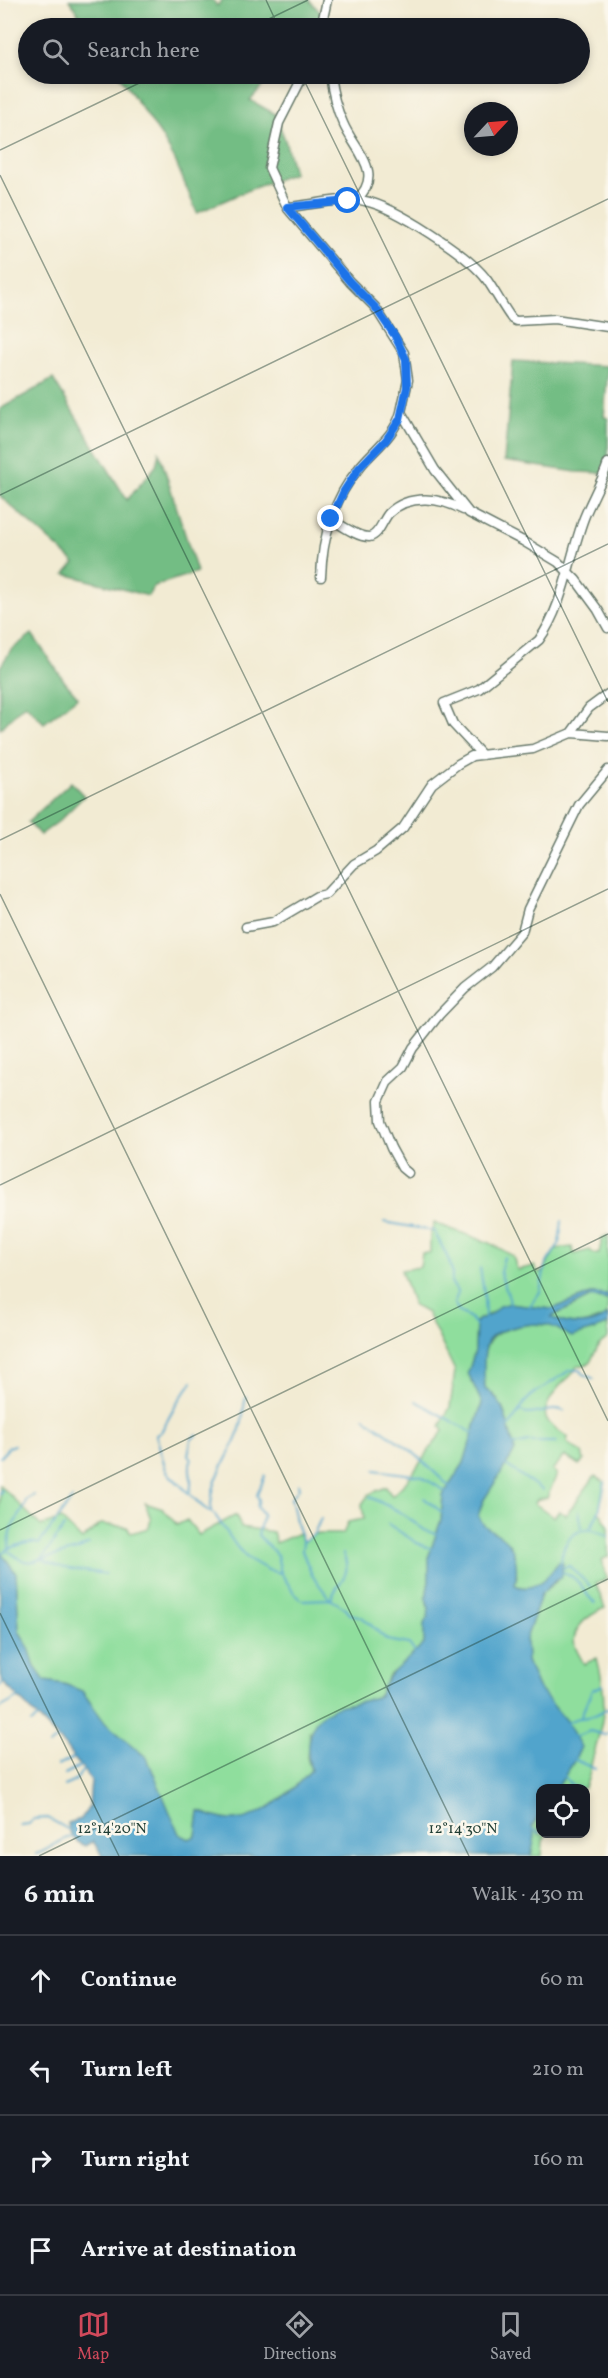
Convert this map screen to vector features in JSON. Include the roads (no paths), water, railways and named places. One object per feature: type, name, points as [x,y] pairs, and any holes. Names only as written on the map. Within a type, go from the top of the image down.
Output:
[{"type":"street","points":[[323,18],[327,0]]},
{"type":"street","points":[[299,84],[279,123],[269,168],[287,207],[343,274],[375,307],[395,336],[406,359],[408,380],[400,419],[386,440],[356,472],[331,519],[322,557],[321,577]]},
{"type":"street","points":[[332,84],[337,109],[350,139],[368,167],[368,185],[356,200]]},
{"type":"street","points":[[287,207],[366,201],[413,222],[459,253],[487,280],[512,319],[516,321],[555,319],[608,327]]},
{"type":"street","points":[[401,412],[435,470],[469,513]]},
{"type":"street","points":[[482,754],[453,724],[444,703],[479,689],[539,640],[557,603],[585,517],[608,463]]},
{"type":"street","points":[[331,519],[361,535],[370,537],[375,535],[390,512],[412,501],[442,500],[523,541],[554,560],[567,571],[598,610],[608,628]]},
{"type":"street","points":[[598,610],[608,616]]},
{"type":"street","points":[[572,733],[579,719],[589,708],[608,694]]},
{"type":"street","points":[[246,927],[273,922],[317,896],[326,894],[354,864],[376,851],[403,828],[432,784],[472,756],[533,750],[572,733],[608,736]]},
{"type":"street","points":[[408,1173],[402,1168],[391,1148],[380,1121],[379,1101],[388,1081],[403,1067],[413,1048],[439,1015],[465,988],[492,967],[522,932],[528,909],[579,805],[606,773],[608,762]]},
{"type":"water","points":[[591,1294],[608,1295],[608,1300],[591,1297],[551,1317],[580,1324],[608,1315],[608,1325],[572,1337],[546,1325],[532,1324],[506,1329],[492,1336],[488,1341],[484,1357],[485,1388],[498,1401],[502,1409],[515,1451],[483,1501],[478,1516],[486,1527],[502,1537],[511,1547],[516,1559],[515,1585],[528,1587],[534,1585],[545,1578],[558,1562],[563,1563],[561,1576],[541,1594],[526,1639],[527,1661],[537,1686],[567,1722],[581,1747],[560,1784],[536,1784],[536,1820],[532,1827],[535,1836],[531,1856],[102,1856],[93,1841],[85,1846],[75,1840],[68,1823],[81,1819],[89,1807],[91,1780],[60,1740],[3,1682],[0,1675],[0,1551],[16,1573],[19,1631],[29,1648],[35,1667],[45,1681],[64,1684],[82,1691],[105,1723],[147,1758],[179,1834],[189,1839],[196,1836],[199,1811],[217,1818],[231,1820],[257,1814],[287,1794],[311,1770],[308,1749],[311,1730],[322,1715],[340,1706],[365,1701],[380,1695],[392,1673],[424,1644],[424,1624],[429,1609],[426,1598],[429,1581],[429,1555],[441,1520],[443,1495],[464,1463],[482,1403],[468,1373],[475,1351],[476,1321],[492,1314],[499,1306],[508,1304],[552,1309]]},
{"type":"waterway","points":[[527,1310],[540,1292],[545,1266],[559,1244],[562,1221]]},
{"type":"waterway","points":[[384,1222],[434,1231],[450,1263],[451,1282],[458,1293],[454,1303],[459,1312],[469,1317],[478,1327]]},
{"type":"waterway","points":[[504,1257],[500,1272],[510,1306]]},
{"type":"waterway","points":[[480,1268],[485,1318]]},
{"type":"waterway","points":[[509,1427],[532,1395],[570,1370],[581,1370],[583,1374],[594,1379]]},
{"type":"waterway","points":[[192,1382],[161,1432],[156,1435],[166,1470],[203,1507],[215,1515],[247,1558],[268,1570],[281,1573],[294,1593],[302,1600],[330,1599]]},
{"type":"waterway","points":[[211,1512],[217,1478],[240,1429],[246,1397]]},
{"type":"waterway","points":[[416,1401],[473,1433]]},
{"type":"waterway","points":[[520,1411],[530,1414],[558,1409],[564,1411]]},
{"type":"waterway","points":[[364,1417],[413,1452],[450,1487]]},
{"type":"waterway","points":[[190,1491],[191,1460],[188,1455],[191,1440],[197,1434]]},
{"type":"waterway","points":[[511,1446],[528,1442],[556,1442]]},
{"type":"waterway","points":[[0,1457],[14,1445]]},
{"type":"waterway","points":[[506,1465],[542,1490]]},
{"type":"waterway","points":[[375,1470],[421,1476],[448,1493]]},
{"type":"waterway","points":[[265,1476],[257,1495],[259,1500],[257,1507],[263,1515],[258,1535],[277,1555],[281,1573]]},
{"type":"waterway","points":[[590,1529],[599,1511],[605,1482]]},
{"type":"waterway","points":[[298,1484],[299,1488],[291,1498],[303,1542],[302,1551],[312,1575],[330,1599],[350,1614],[362,1617],[387,1640],[409,1644],[416,1654]]},
{"type":"waterway","points":[[9,1548],[11,1528],[23,1511],[26,1501],[34,1495]]},
{"type":"waterway","points":[[370,1497],[398,1511],[426,1531],[438,1534]]},
{"type":"waterway","points":[[424,1498],[443,1513]]},
{"type":"waterway","points":[[1,1553],[15,1546],[39,1544],[72,1499]]},
{"type":"waterway","points":[[579,1511],[582,1530]]},
{"type":"waterway","points":[[303,1542],[314,1534],[321,1518]]},
{"type":"waterway","points":[[388,1524],[417,1543],[432,1549]]},
{"type":"waterway","points":[[42,1559],[64,1527]]},
{"type":"waterway","points":[[561,1563],[566,1545],[576,1533],[590,1530],[608,1536]]},
{"type":"waterway","points":[[43,1559],[77,1550],[89,1544]]},
{"type":"waterway","points":[[7,1550],[27,1561],[42,1559],[65,1568],[105,1574]]},
{"type":"waterway","points":[[331,1600],[345,1574],[346,1562],[343,1554]]},
{"type":"waterway","points":[[563,1568],[569,1566],[590,1586]]},
{"type":"waterway","points":[[562,1572],[573,1577],[595,1603]]},
{"type":"waterway","points":[[0,1686],[3,1682]]},
{"type":"waterway","points":[[581,1716],[592,1690],[603,1685]]},
{"type":"waterway","points":[[0,1708],[18,1698]]},
{"type":"waterway","points":[[567,1723],[608,1709]]},
{"type":"waterway","points":[[31,1723],[38,1718]]},
{"type":"waterway","points":[[574,1737],[590,1731],[605,1735],[608,1733]]},
{"type":"waterway","points":[[49,1745],[59,1738]]},
{"type":"waterway","points":[[57,1766],[74,1758]]},
{"type":"waterway","points":[[573,1759],[595,1769]]},
{"type":"waterway","points":[[65,1774],[80,1766]]},
{"type":"waterway","points":[[64,1786],[75,1781],[83,1770]]},
{"type":"waterway","points":[[562,1774],[570,1784]]},
{"type":"waterway","points":[[20,1825],[29,1824],[33,1819],[48,1818],[69,1830]]},
{"type":"waterway","points":[[532,1829],[536,1831]]},
{"type":"waterway","points":[[36,1854],[72,1837]]}]
